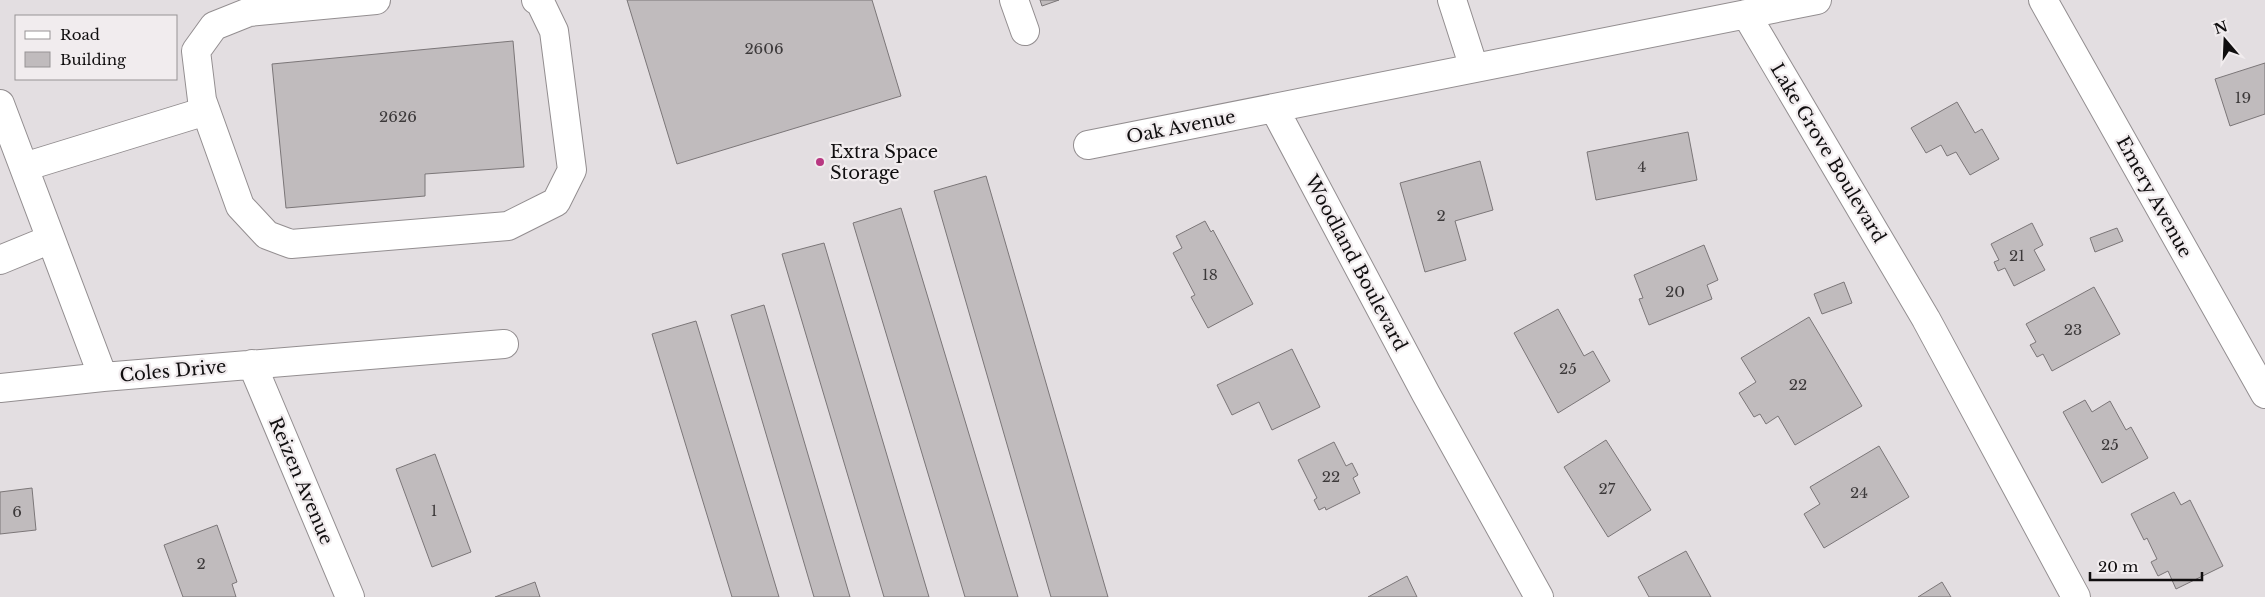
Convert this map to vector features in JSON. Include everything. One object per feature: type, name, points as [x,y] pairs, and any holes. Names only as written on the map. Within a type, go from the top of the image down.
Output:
[{"type":"street","points":[[376,0],[249,12],[214,26],[196,51],[202,100],[240,206],[267,235],[291,244],[508,226],[556,202],[572,170],[554,31],[540,2],[536,0]]},
{"type":"street","points":[[1014,0],[1024,31]]},
{"type":"street","points":[[1452,0],[1474,68]]},
{"type":"street","points":[[1274,108],[1817,0]]},
{"type":"street","name":"Emery Avenue","points":[[2043,0],[2265,394]]},
{"type":"street","name":"Lake Grove Boulevard","points":[[1746,14],[1926,319],[2076,597]]},
{"type":"street","name":"Coles Drive","points":[[0,104],[103,377],[504,344]]},
{"type":"street","name":"Oak Avenue","points":[[1088,145],[1274,108]]},
{"type":"street","name":"Woodland Boulevard","points":[[1274,108],[1426,394],[1539,597]]},
{"type":"street","points":[[24,167],[206,111]]},
{"type":"street","points":[[0,260],[51,239]]},
{"type":"street","name":"Reizen Avenue","points":[[252,364],[350,597]]},
{"type":"street","points":[[0,388],[103,377]]},
{"type":"building","points":[[627,0],[872,0],[901,96],[677,164]]},
{"type":"building","points":[[1040,0],[1059,0],[1042,6]]},
{"type":"building","points":[[513,41],[524,167],[425,174],[425,196],[286,208],[272,64]]},
{"type":"building","points":[[2265,63],[2265,114],[2230,126],[2215,79]]},
{"type":"building","points":[[1957,102],[1975,133],[1982,129],[1999,159],[1970,175],[1956,152],[1947,156],[1941,145],[1926,153],[1911,128]]},
{"type":"building","points":[[1688,132],[1697,180],[1596,200],[1587,152]]},
{"type":"building","points":[[1480,161],[1493,210],[1455,221],[1466,260],[1425,272],[1400,183]]},
{"type":"building","points":[[986,176],[1108,597],[1051,597],[934,191]]},
{"type":"building","points":[[901,208],[1018,597],[965,597],[853,223]]},
{"type":"building","points":[[1205,221],[1211,232],[1213,230],[1253,304],[1208,328],[1191,297],[1195,295],[1173,253],[1182,248],[1176,236]]},
{"type":"building","points":[[2032,223],[2043,245],[2034,250],[2045,270],[2014,286],[2005,268],[1998,271],[1994,262],[1999,260],[1991,244]]},
{"type":"building","points":[[2117,228],[2123,241],[2095,252],[2090,238]]},
{"type":"building","points":[[824,243],[929,597],[884,597],[782,254]]},
{"type":"building","points":[[1704,245],[1718,280],[1707,285],[1712,299],[1649,325],[1639,299],[1643,298],[1634,275]]},
{"type":"building","points":[[1844,282],[1852,303],[1822,314],[1814,294]]},
{"type":"building","points":[[2094,287],[2120,334],[2052,371],[2043,354],[2037,357],[2030,345],[2036,342],[2026,324]]},
{"type":"building","points":[[764,305],[850,597],[814,597],[731,315]]},
{"type":"building","points":[[1558,309],[1584,356],[1593,351],[1610,381],[1558,413],[1514,333]]},
{"type":"building","points":[[1809,317],[1862,406],[1795,445],[1778,416],[1766,424],[1760,414],[1754,417],[1739,393],[1756,382],[1741,358]]},
{"type":"building","points":[[696,321],[779,597],[732,597],[652,334]]},
{"type":"building","points":[[1292,349],[1320,407],[1272,430],[1259,402],[1232,415],[1217,385]]},
{"type":"building","points":[[2085,400],[2092,412],[2110,401],[2126,430],[2131,427],[2148,458],[2102,483],[2063,412]]},
{"type":"building","points":[[1606,440],[1651,510],[1608,537],[1564,467]]},
{"type":"building","points":[[1334,442],[1346,466],[1352,463],[1358,475],[1353,478],[1360,493],[1326,510],[1325,507],[1319,510],[1314,500],[1317,498],[1298,460]]},
{"type":"building","points":[[1879,446],[1909,497],[1824,548],[1804,514],[1820,504],[1810,487]]},
{"type":"building","points":[[435,454],[471,552],[432,567],[396,469]]},
{"type":"building","points":[[32,488],[36,530],[0,534],[0,492]]},
{"type":"building","points":[[2174,492],[2181,505],[2190,500],[2223,566],[2176,589],[2168,571],[2158,576],[2151,562],[2157,559],[2147,538],[2144,540],[2131,514]]},
{"type":"building","points":[[217,525],[237,582],[232,584],[236,597],[183,597],[164,545]]},
{"type":"building","points":[[1686,551],[1711,597],[1649,597],[1638,577]]},
{"type":"building","points":[[1407,576],[1417,597],[1368,597]]},
{"type":"building","points":[[535,582],[540,597],[495,597]]},
{"type":"building","points":[[1942,582],[1951,597],[1918,597]]},
{"type":"place","name":"Extra Space Storage","points":[[820,162]]}]
